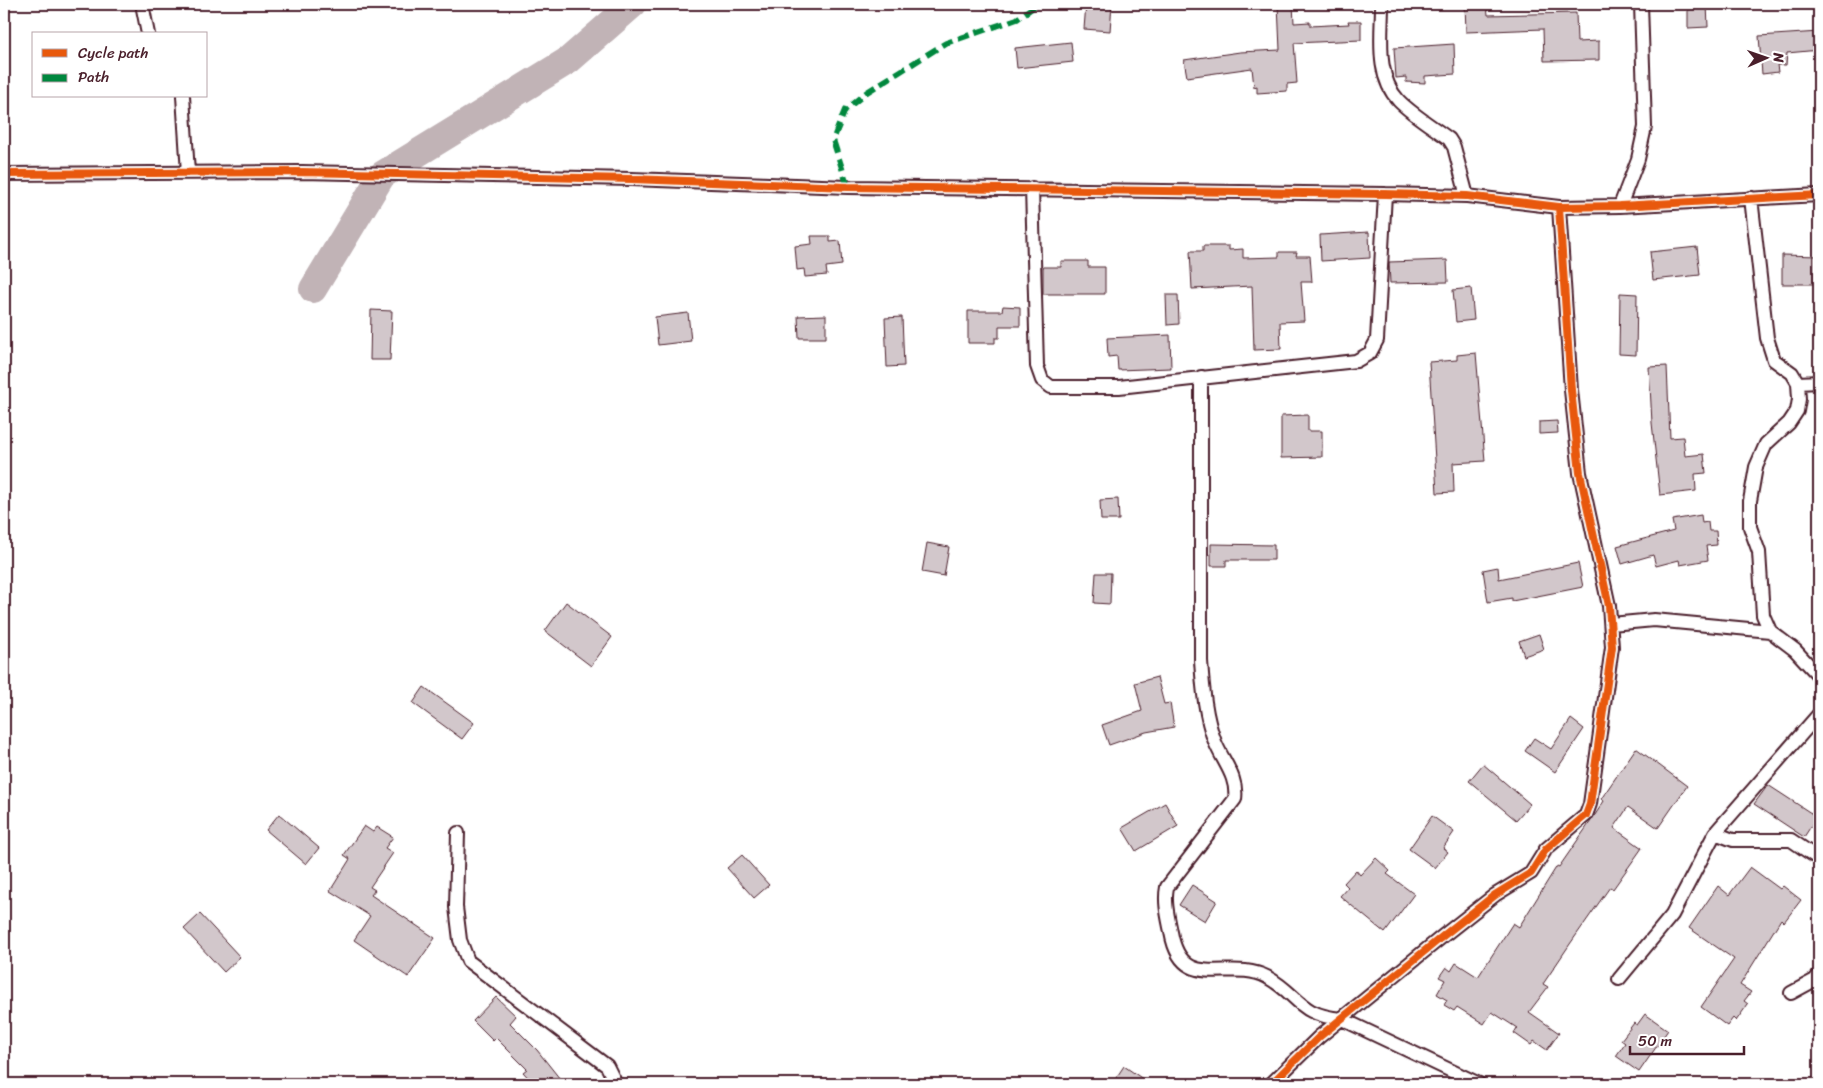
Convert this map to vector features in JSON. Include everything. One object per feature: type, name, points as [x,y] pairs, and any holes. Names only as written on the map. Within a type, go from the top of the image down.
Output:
[{"type":"street","points":[[142,4],[148,32]]},
{"type":"street","points":[[1382,4],[1383,67],[1387,83],[1399,101],[1449,139],[1454,147],[1467,196]]},
{"type":"street","points":[[1620,206],[1638,158],[1645,127],[1641,4]]},
{"type":"street","points":[[183,98],[188,173]]},
{"type":"street","points":[[4,174],[312,172],[631,178],[848,187],[1385,194],[1467,196],[1559,207],[1620,206],[1819,196]]},
{"type":"street","points":[[1032,188],[1037,366],[1042,380],[1051,387],[1119,387],[1356,361],[1370,353],[1377,340],[1385,194]]},
{"type":"street","points":[[1752,198],[1767,338],[1774,360],[1792,373],[1798,383],[1799,399],[1797,411],[1789,423],[1766,444],[1756,467],[1750,501],[1750,527],[1759,552],[1764,615],[1770,631]]},
{"type":"street","points":[[1271,1084],[1319,1037],[1495,895],[1531,873],[1546,849],[1586,815],[1590,804],[1606,698],[1612,646],[1611,624],[1609,606],[1580,473],[1571,390],[1559,207]]},
{"type":"street","points":[[1201,377],[1201,652],[1204,704],[1215,742],[1237,787],[1235,799],[1168,886],[1165,898],[1174,949],[1185,964],[1202,970],[1264,976],[1282,987],[1299,1004],[1313,1013],[1322,1017],[1342,1019],[1479,1084]]},
{"type":"street","points":[[1798,383],[1819,382]]},
{"type":"street","points":[[1611,624],[1654,620],[1770,631],[1795,650],[1819,676]]},
{"type":"street","points":[[1619,979],[1672,915],[1716,833],[1819,714]]},
{"type":"street","points":[[458,833],[456,907],[460,940],[468,961],[607,1066],[616,1084]]},
{"type":"street","points":[[1716,833],[1739,840],[1791,840],[1819,859]]},
{"type":"street","points":[[1791,993],[1815,980],[1819,975]]},
{"type":"building","points":[[1086,4],[1112,4],[1110,31],[1084,29]]},
{"type":"building","points":[[1278,4],[1293,4],[1294,23],[1310,22],[1310,26],[1349,24],[1348,21],[1361,21],[1361,40],[1294,43],[1297,83],[1287,84],[1287,91],[1257,93],[1257,86],[1254,87],[1252,68],[1187,77],[1184,60],[1240,52],[1280,50]]},
{"type":"building","points":[[1465,4],[1487,4],[1488,15],[1576,13],[1577,42],[1599,41],[1599,60],[1544,61],[1543,29],[1466,32]]},
{"type":"building","points":[[1688,4],[1707,4],[1708,27],[1688,28]]},
{"type":"building","points":[[1819,32],[1819,50],[1787,53],[1786,65],[1777,65],[1778,72],[1762,74],[1759,36]]},
{"type":"building","points":[[1071,42],[1073,62],[1017,68],[1015,48]]},
{"type":"building","points":[[1454,44],[1455,74],[1425,76],[1425,83],[1406,82],[1406,77],[1396,78],[1394,48]]},
{"type":"building","points":[[1369,232],[1370,258],[1321,261],[1320,235]]},
{"type":"building","points":[[811,236],[830,236],[830,242],[840,241],[842,265],[826,267],[827,275],[805,277],[804,269],[797,270],[795,246],[812,244]]},
{"type":"building","points":[[1203,246],[1229,246],[1229,250],[1243,249],[1243,258],[1279,257],[1279,252],[1297,252],[1296,256],[1310,256],[1312,282],[1301,282],[1304,321],[1280,322],[1281,349],[1254,350],[1252,286],[1192,289],[1190,251],[1203,251]]},
{"type":"building","points":[[1697,247],[1700,275],[1653,280],[1650,252]]},
{"type":"building","points":[[1782,255],[1819,256],[1819,284],[1782,284]]},
{"type":"building","points":[[1447,260],[1448,282],[1390,283],[1389,262]]},
{"type":"building","points":[[1061,261],[1088,261],[1088,267],[1105,267],[1105,294],[1043,294],[1043,267],[1061,267]]},
{"type":"building","points":[[1471,288],[1474,320],[1456,322],[1453,290]]},
{"type":"building","points":[[1620,293],[1637,294],[1636,355],[1619,354]]},
{"type":"building","points":[[1166,295],[1178,295],[1179,324],[1167,325]]},
{"type":"building","points":[[1003,306],[1020,307],[1020,326],[999,326],[999,338],[995,338],[995,343],[968,343],[968,311],[1002,311]]},
{"type":"building","points":[[371,310],[392,311],[390,360],[370,360]]},
{"type":"building","points":[[688,313],[691,341],[658,345],[655,317]]},
{"type":"building","points":[[826,315],[826,338],[799,338],[798,316]]},
{"type":"building","points":[[902,317],[904,366],[887,367],[885,318]]},
{"type":"building","points":[[1170,335],[1171,368],[1118,370],[1117,356],[1108,357],[1107,338]]},
{"type":"building","points":[[1476,353],[1485,461],[1453,463],[1454,492],[1437,493],[1429,362],[1457,360],[1457,355]]},
{"type":"building","points":[[1667,366],[1670,438],[1683,437],[1685,456],[1704,454],[1706,473],[1695,474],[1696,491],[1660,495],[1652,423],[1649,367]]},
{"type":"building","points":[[1308,415],[1308,431],[1322,431],[1322,457],[1281,458],[1281,416]]},
{"type":"building","points":[[1557,421],[1558,433],[1539,434],[1539,422]]},
{"type":"building","points":[[1118,499],[1119,520],[1101,520],[1100,500]]},
{"type":"building","points":[[1701,515],[1702,523],[1708,522],[1709,531],[1716,531],[1717,545],[1706,546],[1708,560],[1680,565],[1679,560],[1656,566],[1653,555],[1622,564],[1617,546],[1674,531],[1672,520]]},
{"type":"building","points":[[927,543],[949,547],[944,576],[922,572]]},
{"type":"building","points":[[1211,544],[1274,545],[1274,560],[1226,560],[1226,566],[1211,566]]},
{"type":"building","points":[[1578,563],[1583,587],[1512,601],[1512,598],[1488,602],[1483,570],[1498,567],[1499,579]]},
{"type":"building","points":[[1096,573],[1111,573],[1110,604],[1094,603]]},
{"type":"building","points":[[566,602],[612,637],[591,666],[545,631]]},
{"type":"building","points":[[1539,634],[1544,649],[1524,656],[1519,641]]},
{"type":"building","points":[[1157,677],[1164,704],[1170,703],[1174,727],[1146,732],[1109,745],[1102,725],[1142,711],[1135,683]]},
{"type":"building","points":[[424,687],[474,723],[462,739],[413,703]]},
{"type":"building","points":[[1571,719],[1584,729],[1555,772],[1525,751],[1534,738],[1551,749]]},
{"type":"building","points":[[1636,748],[1687,786],[1658,828],[1628,807],[1614,828],[1642,848],[1613,889],[1610,887],[1570,944],[1543,984],[1548,987],[1529,1012],[1559,1033],[1547,1050],[1534,1041],[1531,1045],[1514,1033],[1517,1028],[1492,1012],[1484,1024],[1457,1007],[1454,1011],[1444,1005],[1447,1000],[1437,994],[1445,980],[1439,977],[1446,967],[1451,971],[1456,963],[1478,977],[1513,923],[1519,927],[1557,866],[1559,867],[1593,818],[1604,801],[1601,799]]},
{"type":"building","points":[[1483,764],[1530,804],[1516,820],[1469,781]]},
{"type":"building","points":[[1768,785],[1817,817],[1804,837],[1754,804]]},
{"type":"building","points":[[1165,803],[1178,826],[1136,851],[1122,828]]},
{"type":"building","points":[[279,814],[319,848],[306,864],[266,830]]},
{"type":"building","points":[[1432,816],[1454,832],[1443,848],[1448,852],[1435,868],[1409,849]]},
{"type":"building","points":[[364,826],[373,832],[377,827],[393,837],[385,848],[393,853],[370,887],[375,890],[371,895],[435,938],[408,977],[354,940],[370,916],[330,891],[350,859],[344,855]]},
{"type":"building","points":[[742,855],[769,885],[754,898],[727,868]]},
{"type":"building","points":[[1376,858],[1390,871],[1387,874],[1414,894],[1385,933],[1340,896],[1348,887],[1344,883],[1356,870],[1360,875]]},
{"type":"building","points":[[1750,867],[1780,889],[1783,886],[1801,900],[1784,922],[1781,919],[1740,985],[1751,992],[1744,1001],[1748,1004],[1736,1021],[1733,1018],[1727,1026],[1701,1007],[1734,959],[1689,928],[1718,886],[1729,895]]},
{"type":"building","points":[[1192,885],[1217,901],[1205,921],[1179,905]]},
{"type":"building","points":[[200,914],[240,957],[224,972],[184,929]]},
{"type":"building","points":[[496,997],[516,1016],[510,1023],[537,1050],[564,1084],[534,1084],[523,1072],[527,1069],[496,1038],[493,1041],[473,1021]]},
{"type":"building","points":[[1645,1014],[1668,1030],[1639,1072],[1616,1056],[1625,1043],[1621,1040],[1634,1023],[1637,1025]]},
{"type":"building","points":[[1124,1066],[1150,1084],[1112,1084]]},
{"type":"waterway","points":[[313,289],[382,175],[569,60],[633,4]]},
{"type":"marked path","points":[[848,187],[833,140],[845,110],[867,92],[946,43],[1017,19],[1037,4]]},
{"type":"cycle path","points":[[4,174],[302,172],[631,179],[848,187],[1385,194],[1467,196],[1559,207],[1620,206],[1819,195]]},
{"type":"cycle path","points":[[1271,1084],[1319,1037],[1443,936],[1495,895],[1531,873],[1546,849],[1586,815],[1590,804],[1612,647],[1609,606],[1580,473],[1571,390],[1559,207]]}]
